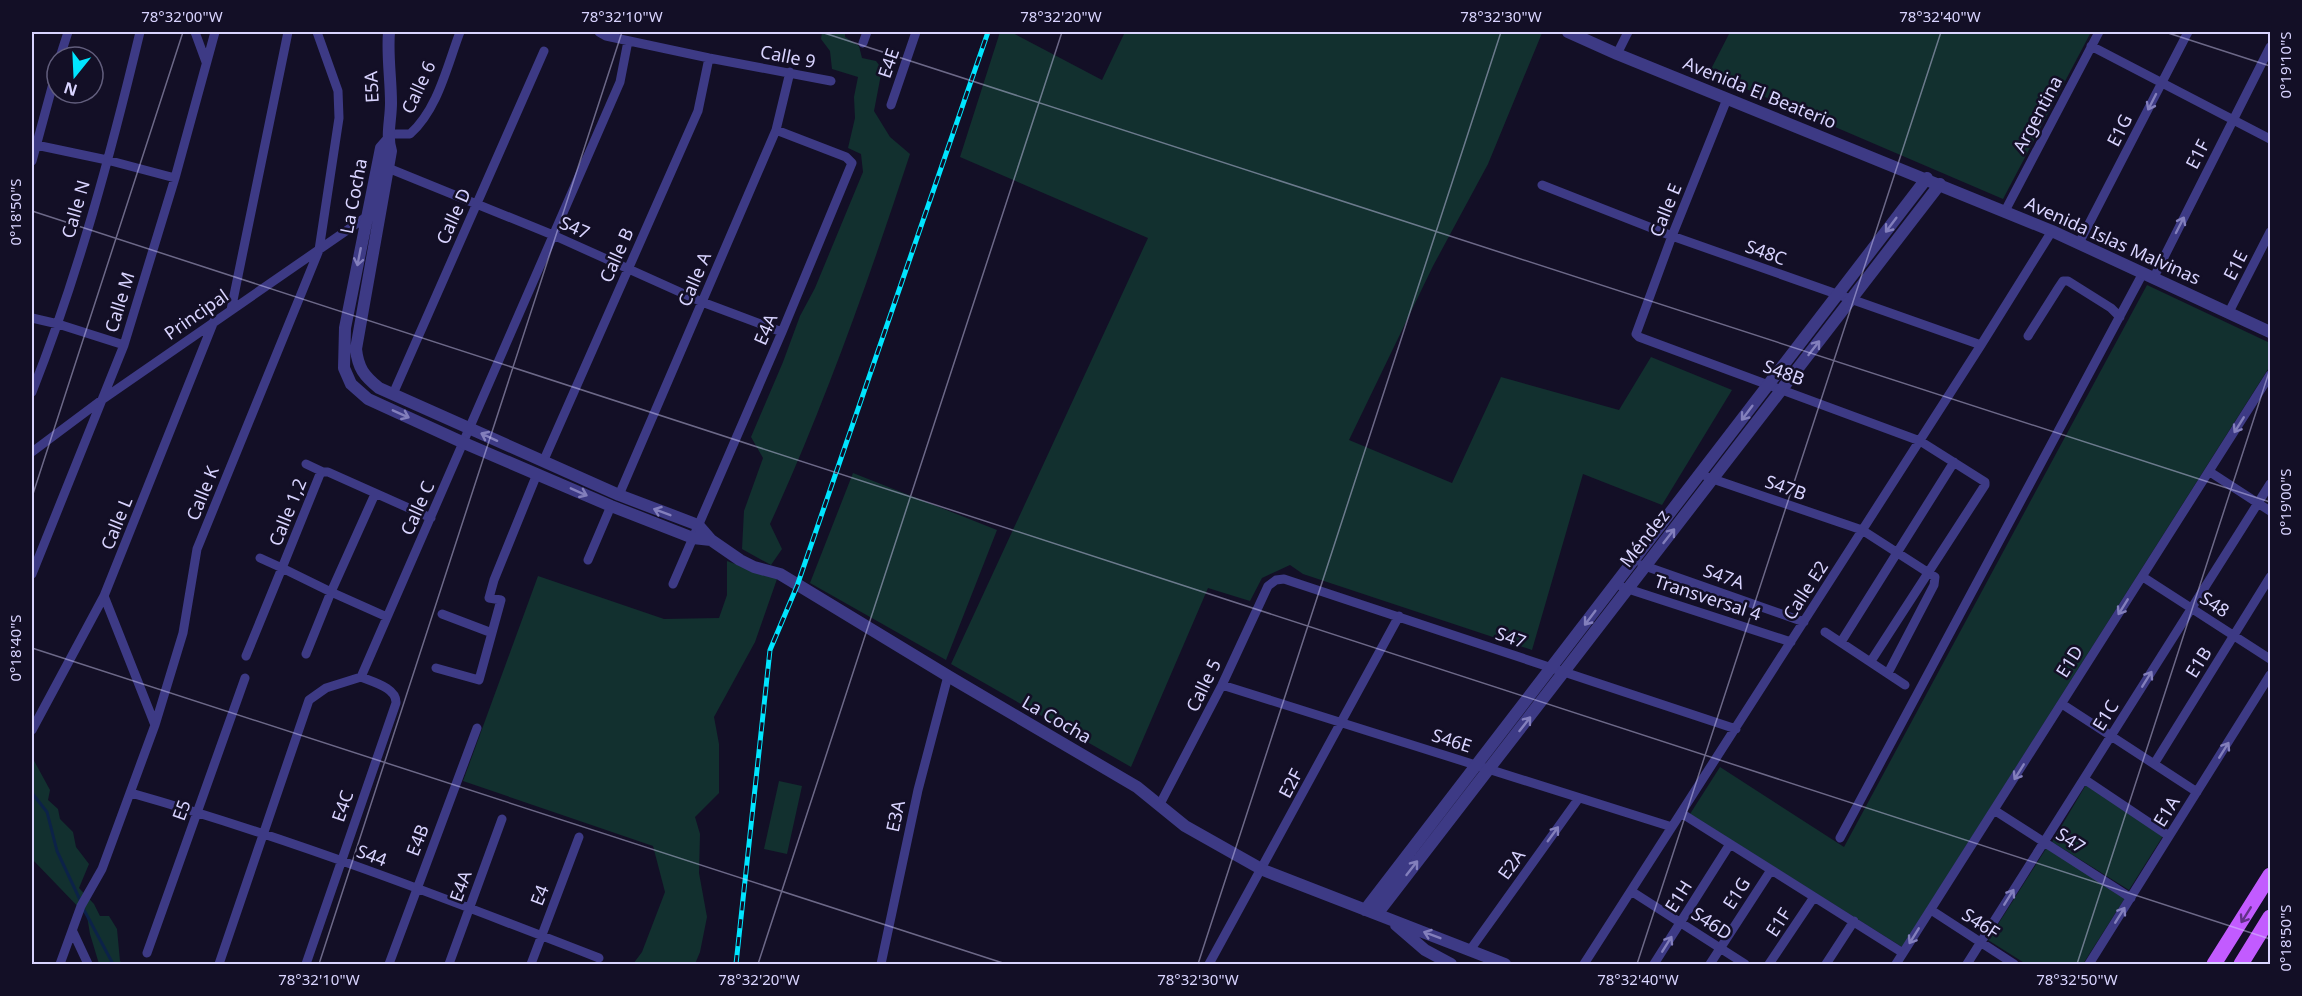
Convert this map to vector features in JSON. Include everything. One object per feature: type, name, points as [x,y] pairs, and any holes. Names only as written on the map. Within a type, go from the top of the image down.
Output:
[{"type":"main road","points":[[2214,964],[2271,875]]},
{"type":"main road","points":[[2241,964],[2271,917]]},
{"type":"street","name":"Calle N","points":[[32,392],[58,324],[106,160],[140,32]]},
{"type":"street","points":[[195,32],[207,62]]},
{"type":"street","name":"Calle M","points":[[32,574],[124,345],[175,178],[215,32]]},
{"type":"street","points":[[231,310],[288,32]]},
{"type":"street","name":"Calle K","points":[[60,964],[81,906],[102,869],[155,725],[183,633],[197,549],[320,250],[339,118],[338,91],[317,32]]},
{"type":"street","name":"E5A","points":[[388,137],[391,105],[387,54],[389,32]]},
{"type":"street","name":"Calle 6","points":[[388,137],[410,134],[422,124],[431,108],[460,32]]},
{"type":"street","name":"Calle 9","points":[[599,32],[606,36],[708,58],[831,81]]},
{"type":"street","points":[[863,43],[867,32]]},
{"type":"street","name":"E4E","points":[[891,105],[915,32]]},
{"type":"street","name":"Avenida El Beaterio","points":[[1568,32],[1727,99],[1940,184]]},
{"type":"street","points":[[1617,54],[1628,32]]},
{"type":"street","name":"Argentina","points":[[2005,211],[2099,32]]},
{"type":"street","name":"E1G","points":[[2079,243],[2188,32]]},
{"type":"street","name":"Calle C","points":[[361,676],[620,82],[628,41]]},
{"type":"street","points":[[2091,46],[2271,139]]},
{"type":"street","name":"E1F","points":[[1840,838],[2120,317],[2149,275],[2271,46]]},
{"type":"street","name":"Calle D","points":[[393,394],[544,51]]},
{"type":"street","name":"Calle B","points":[[492,633],[501,600],[489,598],[494,580],[540,468],[698,111],[708,58]]},
{"type":"street","name":"Calle A","points":[[619,495],[776,130],[790,72]]},
{"type":"street","name":"Calle E","points":[[1636,334],[1672,236],[1727,99]]},
{"type":"street","points":[[32,161],[47,105]]},
{"type":"street","name":"E4A","points":[[673,584],[852,164],[846,157],[776,130]]},
{"type":"street","name":"La Cocha","points":[[388,137],[391,151],[356,349],[358,367],[366,378],[379,388],[470,428],[611,506],[693,538],[711,540]]},
{"type":"street","name":"La Cocha","points":[[388,137],[381,148],[345,328],[344,368],[351,384],[368,399],[464,442],[619,495],[698,525],[711,540],[754,567],[772,570],[1137,787],[1185,826],[1263,870],[1506,964]]},
{"type":"street","points":[[36,145],[175,178]]},
{"type":"street","name":"S47","points":[[388,168],[553,235],[702,302],[782,332]]},
{"type":"street","name":"Méndez","points":[[1377,914],[1552,668],[1926,178]]},
{"type":"street","name":"Avenida Islas Malvinas","points":[[1940,184],[2079,243],[2271,332]]},
{"type":"street","name":"Méndez","points":[[1483,768],[1565,673],[1940,184]]},
{"type":"street","name":"S48C","points":[[1542,185],[1672,236],[1981,345]]},
{"type":"street","name":"Principal","points":[[32,452],[214,321],[381,207]]},
{"type":"street","name":"Calle E2","points":[[1584,964],[2052,231]]},
{"type":"street","name":"E1E","points":[[2229,312],[2271,232]]},
{"type":"street","points":[[2028,336],[2059,286],[2068,280],[2111,308],[2120,317]]},
{"type":"street","points":[[32,318],[124,345]]},
{"type":"street","name":"Calle L","points":[[32,730],[104,596],[214,321]]},
{"type":"street","name":"S48B","points":[[1636,334],[1920,441],[1984,480],[1985,486],[1927,572]]},
{"type":"street","name":"E1D","points":[[1896,964],[2271,375]]},
{"type":"street","points":[[1841,642],[1954,462]]},
{"type":"street","points":[[306,464],[323,471]]},
{"type":"street","name":"Calle 1,2","points":[[387,616],[331,592],[282,567],[320,474],[323,471],[431,518]]},
{"type":"street","points":[[2210,472],[2271,510]]},
{"type":"street","name":"S47B","points":[[1699,475],[1862,530],[1927,572]]},
{"type":"street","name":"E1C","points":[[1967,964],[2271,484]]},
{"type":"street","points":[[306,654],[375,494]]},
{"type":"street","points":[[588,560],[611,506]]},
{"type":"street","points":[[246,656],[282,567],[260,558]]},
{"type":"street","name":"S47A","points":[[1633,562],[1804,622]]},
{"type":"street","points":[[1871,661],[1927,572],[1935,578],[1934,585],[1888,673]]},
{"type":"street","name":"S48","points":[[2143,577],[2271,659]]},
{"type":"street","name":"E1B","points":[[2154,764],[2271,577]]},
{"type":"street","name":"S47","points":[[1276,580],[1284,579],[1399,616],[1736,729]]},
{"type":"street","name":"Calle 5","points":[[1159,806],[1222,685],[1268,586],[1276,580]]},
{"type":"street","name":"Transversal 4","points":[[1615,584],[1791,642]]},
{"type":"street","points":[[104,596],[155,725]]},
{"type":"street","points":[[436,668],[479,680],[492,633],[442,614]]},
{"type":"street","name":"E2F","points":[[1209,964],[1263,870],[1399,616]]},
{"type":"street","points":[[1825,632],[1905,685]]},
{"type":"street","name":"E1A","points":[[2089,964],[2271,675]]},
{"type":"street","points":[[219,964],[309,700],[326,688],[361,676]]},
{"type":"street","name":"E4C","points":[[306,964],[396,703],[396,697],[392,692],[361,676]]},
{"type":"street","name":"E3A","points":[[881,964],[918,789],[948,676]]},
{"type":"street","name":"E5","points":[[147,953],[245,678]]},
{"type":"street","name":"S46E","points":[[1222,685],[1672,827]]},
{"type":"street","points":[[2062,704],[2197,792]]},
{"type":"street","name":"E4B","points":[[389,964],[477,728]]},
{"type":"street","points":[[2084,779],[2169,836]]},
{"type":"street","name":"S44","points":[[131,793],[198,812],[264,835],[470,908],[599,958]]},
{"type":"street","name":"E2A","points":[[1470,950],[1579,798]]},
{"type":"street","name":"S47","points":[[1994,810],[2131,898]]},
{"type":"street","points":[[1681,813],[1903,953]]},
{"type":"street","name":"E4A","points":[[449,964],[502,819]]},
{"type":"street","name":"E4","points":[[531,964],[579,837]]},
{"type":"street","name":"E1H","points":[[1654,964],[1730,844]]},
{"type":"street","name":"E1G","points":[[1710,964],[1771,870]]},
{"type":"street","name":"S46D","points":[[1631,891],[1745,964]]},
{"type":"street","name":"E1F","points":[[1769,964],[1814,897]]},
{"type":"street","name":"S46F","points":[[1930,910],[2013,964]]},
{"type":"street","name":"La Cocha","points":[[1377,914],[1425,950],[1451,964]]},
{"type":"street","points":[[1826,964],[1854,921]]},
{"type":"street","points":[[73,932],[88,964]]},
{"type":"green space","points":[[822,32],[845,32],[845,37],[859,46],[862,58],[876,61],[882,69],[874,111],[890,137],[910,154],[845,341],[770,524],[782,549],[771,565],[742,549],[744,511],[763,458],[751,437],[800,316],[815,288],[863,172],[861,154],[848,148],[855,118],[854,97],[858,77],[832,69],[830,51],[821,39]]},
{"type":"green space","points":[[1000,32],[1011,32],[1102,80],[1125,32],[1542,33],[1488,164],[1433,266],[1349,440],[1452,483],[1501,377],[1619,410],[1651,357],[1732,390],[1662,505],[1583,474],[1532,650],[1303,574],[1290,565],[1262,578],[1250,601],[1208,588],[1131,767],[951,664],[1148,238],[960,157]]},
{"type":"green space","points":[[1730,32],[2091,32],[2003,199],[1709,73]]},
{"type":"green space","points":[[2147,285],[2270,343],[2270,366],[1902,947],[1690,814],[1720,767],[1844,847]]},
{"type":"green space","points":[[853,473],[997,530],[946,660],[810,583]]},
{"type":"green space","points":[[727,561],[777,579],[755,642],[714,717],[719,744],[719,793],[695,817],[700,834],[699,873],[707,917],[700,952],[695,964],[633,964],[642,952],[665,892],[653,846],[463,781],[538,576],[664,619],[719,618],[727,595]]},
{"type":"green space","points":[[32,757],[50,790],[48,800],[58,809],[60,819],[73,832],[76,847],[89,864],[79,888],[94,904],[100,916],[109,916],[117,929],[120,961],[123,964],[99,964],[87,916],[32,859]]},
{"type":"green space","points":[[779,781],[802,786],[787,854],[764,849]]},
{"type":"green space","points":[[2087,783],[2163,836],[2129,890],[2052,842]]},
{"type":"green space","points":[[2047,847],[2125,898],[2083,964],[2026,964],[1988,940]]},
{"type":"waterway","points":[[32,793],[47,812],[57,851],[81,902]]},
{"type":"waterway","points":[[83,908],[113,964]]},
{"type":"railway","points":[[736,964],[770,650],[797,586],[988,32]]}]
